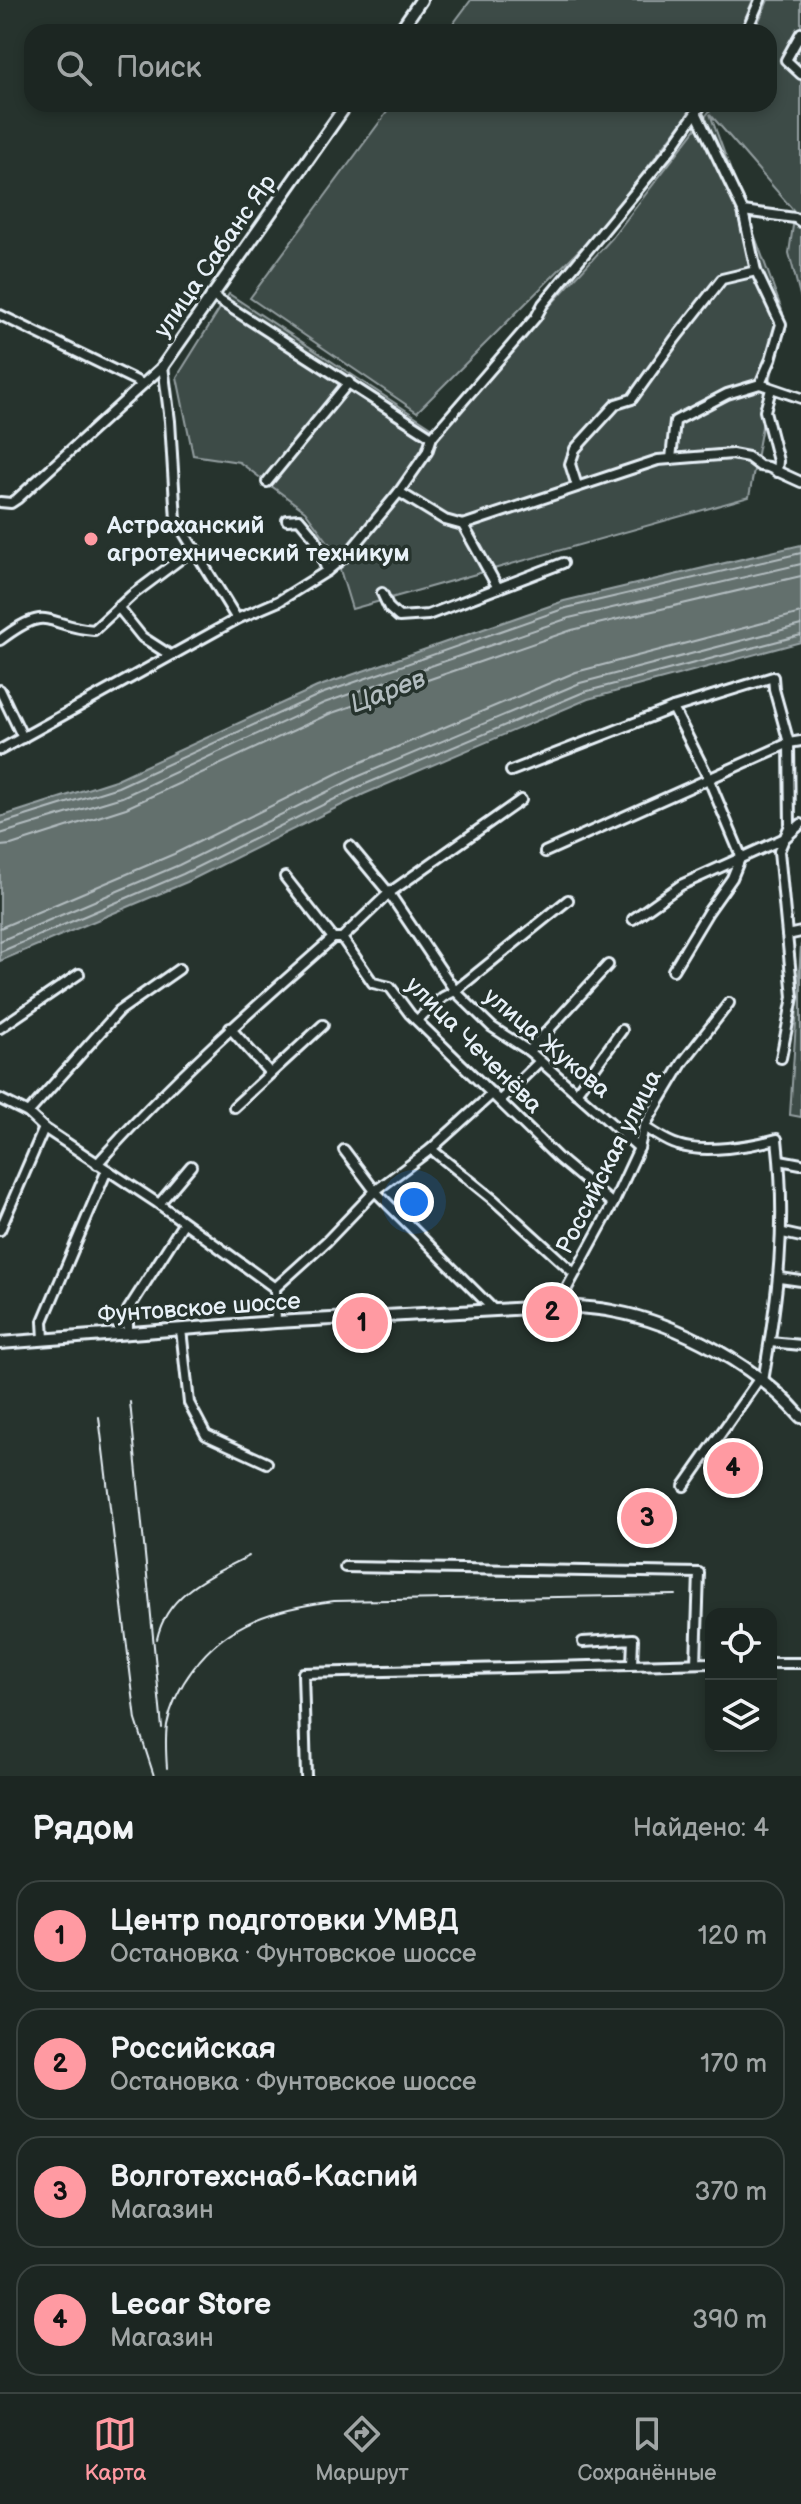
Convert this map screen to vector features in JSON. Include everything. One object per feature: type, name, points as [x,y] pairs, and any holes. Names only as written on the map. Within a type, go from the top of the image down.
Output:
[{"type":"street","points":[[404,24],[421,0]]},
{"type":"street","points":[[750,24],[760,0]]},
{"type":"street","points":[[801,33],[787,57],[787,64],[801,74]]},
{"type":"street","name":"улица Сабанс Яр","points":[[237,619],[195,548],[178,527],[174,513],[170,421],[163,366],[341,112]]},
{"type":"street","points":[[0,750],[237,619],[279,601],[347,555],[399,492],[427,452],[432,437],[536,317],[670,150],[696,112]]},
{"type":"street","points":[[701,112],[743,211],[756,271],[781,324],[760,384]]},
{"type":"street","points":[[743,211],[799,217]]},
{"type":"street","points":[[577,486],[570,464],[575,449],[616,404],[632,399],[722,279],[756,271]]},
{"type":"street","points":[[211,295],[432,437]]},
{"type":"street","points":[[0,315],[143,384]]},
{"type":"street","points":[[0,502],[11,503],[17,499],[163,366]]},
{"type":"street","points":[[267,482],[349,382]]},
{"type":"street","points":[[671,459],[675,421],[727,394],[760,384],[801,398]]},
{"type":"street","points":[[771,389],[765,411],[778,461],[777,472]]},
{"type":"street","points":[[399,492],[445,520],[463,525],[658,460],[732,454],[748,457],[760,466],[801,482]]},
{"type":"street","points":[[287,520],[299,519],[315,538],[327,571]]},
{"type":"street","points":[[463,525],[498,588]]},
{"type":"street","points":[[0,640],[19,626],[42,618],[94,630],[118,607],[195,548]]},
{"type":"street","points":[[382,593],[389,608],[399,617],[428,615],[563,563]]},
{"type":"street","points":[[118,607],[142,637],[170,655]]},
{"type":"street","points":[[511,771],[673,708],[773,677],[789,743],[790,825],[779,851],[793,997],[781,1058]]},
{"type":"street","points":[[0,690],[23,738]]},
{"type":"street","points":[[673,708],[708,777],[741,856],[732,878],[673,970]]},
{"type":"street","points":[[545,852],[708,777],[789,743],[801,741]]},
{"type":"street","points":[[97,1164],[137,1118],[230,1028],[389,893],[521,800]]},
{"type":"street","points":[[633,919],[681,885],[785,838],[801,824]]},
{"type":"street","name":"улица Жукова","points":[[350,846],[389,893],[455,991],[492,1027],[529,1051],[639,1148]]},
{"type":"street","name":"улица Чеченёва","points":[[285,877],[373,983],[390,987],[417,1020],[558,1158],[613,1204]]},
{"type":"street","points":[[417,1020],[568,900]]},
{"type":"street","points":[[787,935],[801,932]]},
{"type":"street","points":[[529,1051],[608,965]]},
{"type":"street","points":[[28,1113],[119,1011],[179,969]]},
{"type":"street","points":[[0,1028],[79,974]]},
{"type":"street","name":"Российская улица","points":[[569,1306],[566,1290],[613,1204],[639,1148],[644,1127],[683,1062],[729,1003]]},
{"type":"street","points":[[234,1107],[323,1025]]},
{"type":"street","points":[[230,1028],[270,1073]]},
{"type":"street","points":[[576,1093],[622,1030]]},
{"type":"street","points":[[276,1322],[275,1288],[327,1241],[375,1191],[540,1061]]},
{"type":"street","points":[[0,1099],[28,1113],[44,1128],[159,1204],[275,1288]]},
{"type":"street","points":[[644,1127],[678,1145],[693,1147],[756,1144],[777,1139],[780,1160],[783,1233],[780,1278],[761,1380],[684,1486]]},
{"type":"street","points":[[0,1230],[44,1128]]},
{"type":"street","points":[[431,1149],[494,1200],[574,1273]]},
{"type":"street","points":[[344,1150],[375,1191],[493,1309]]},
{"type":"street","points":[[780,1160],[801,1164]]},
{"type":"street","points":[[159,1204],[191,1166]]},
{"type":"street","points":[[44,1339],[43,1321],[107,1170]]},
{"type":"street","points":[[128,1332],[128,1310],[183,1224]]},
{"type":"street","points":[[783,1233],[801,1237]]},
{"type":"street","points":[[780,1278],[801,1281]]},
{"type":"street","name":"Фунтовское шоссе","points":[[0,1343],[276,1322],[569,1306],[613,1311],[667,1326],[705,1344],[761,1380],[801,1417]]},
{"type":"street","points":[[181,1329],[189,1403],[206,1435],[267,1463]]},
{"type":"street","points":[[770,1342],[801,1345]]},
{"type":"street","points":[[345,1567],[699,1573],[696,1663]]},
{"type":"street","points":[[583,1642],[633,1639],[632,1664]]},
{"type":"street","points":[[306,1776],[303,1673],[705,1663]]},
{"type":"street","points":[[777,1663],[801,1663]]},
{"type":"shaded area","points":[[471,0],[753,0],[742,24],[453,24]]},
{"type":"shaded area","points":[[768,0],[801,0],[801,299],[789,253],[795,212],[710,114],[783,313],[749,497],[352,609],[334,550],[305,511],[239,462],[193,455],[177,377],[229,294],[436,430],[612,238],[709,112],[777,112],[777,24],[758,24]]},
{"type":"shaded area","points":[[387,112],[690,112],[600,229],[417,412],[250,298]]},
{"type":"shaded area","points":[[801,944],[801,1117],[790,1115]]},
{"type":"water","name":"Царев","points":[[801,545],[801,642],[588,699],[364,794],[187,882],[0,961],[0,817],[115,780],[317,687],[564,601]]},
{"type":"railway","points":[[130,1402],[162,1728]]},
{"type":"railway","points":[[99,1417],[136,1720],[154,1776]]},
{"type":"railway","points":[[157,1639],[162,1623],[180,1597],[205,1579],[249,1556]]},
{"type":"railway","points":[[167,1768],[167,1725],[177,1695],[189,1675],[222,1639],[238,1628],[274,1613],[334,1601],[676,1595]]},
{"type":"place","name":"Астраханский агротехнический техникум","points":[[91,539]]},
{"type":"place","name":"Российская","points":[[552,1312]]},
{"type":"place","name":"Центр подготовки УМВД","points":[[362,1323]]},
{"type":"place","name":"Lecar Store","points":[[733,1468]]},
{"type":"place","name":"Волготехснаб-Каспий","points":[[647,1518]]}]
